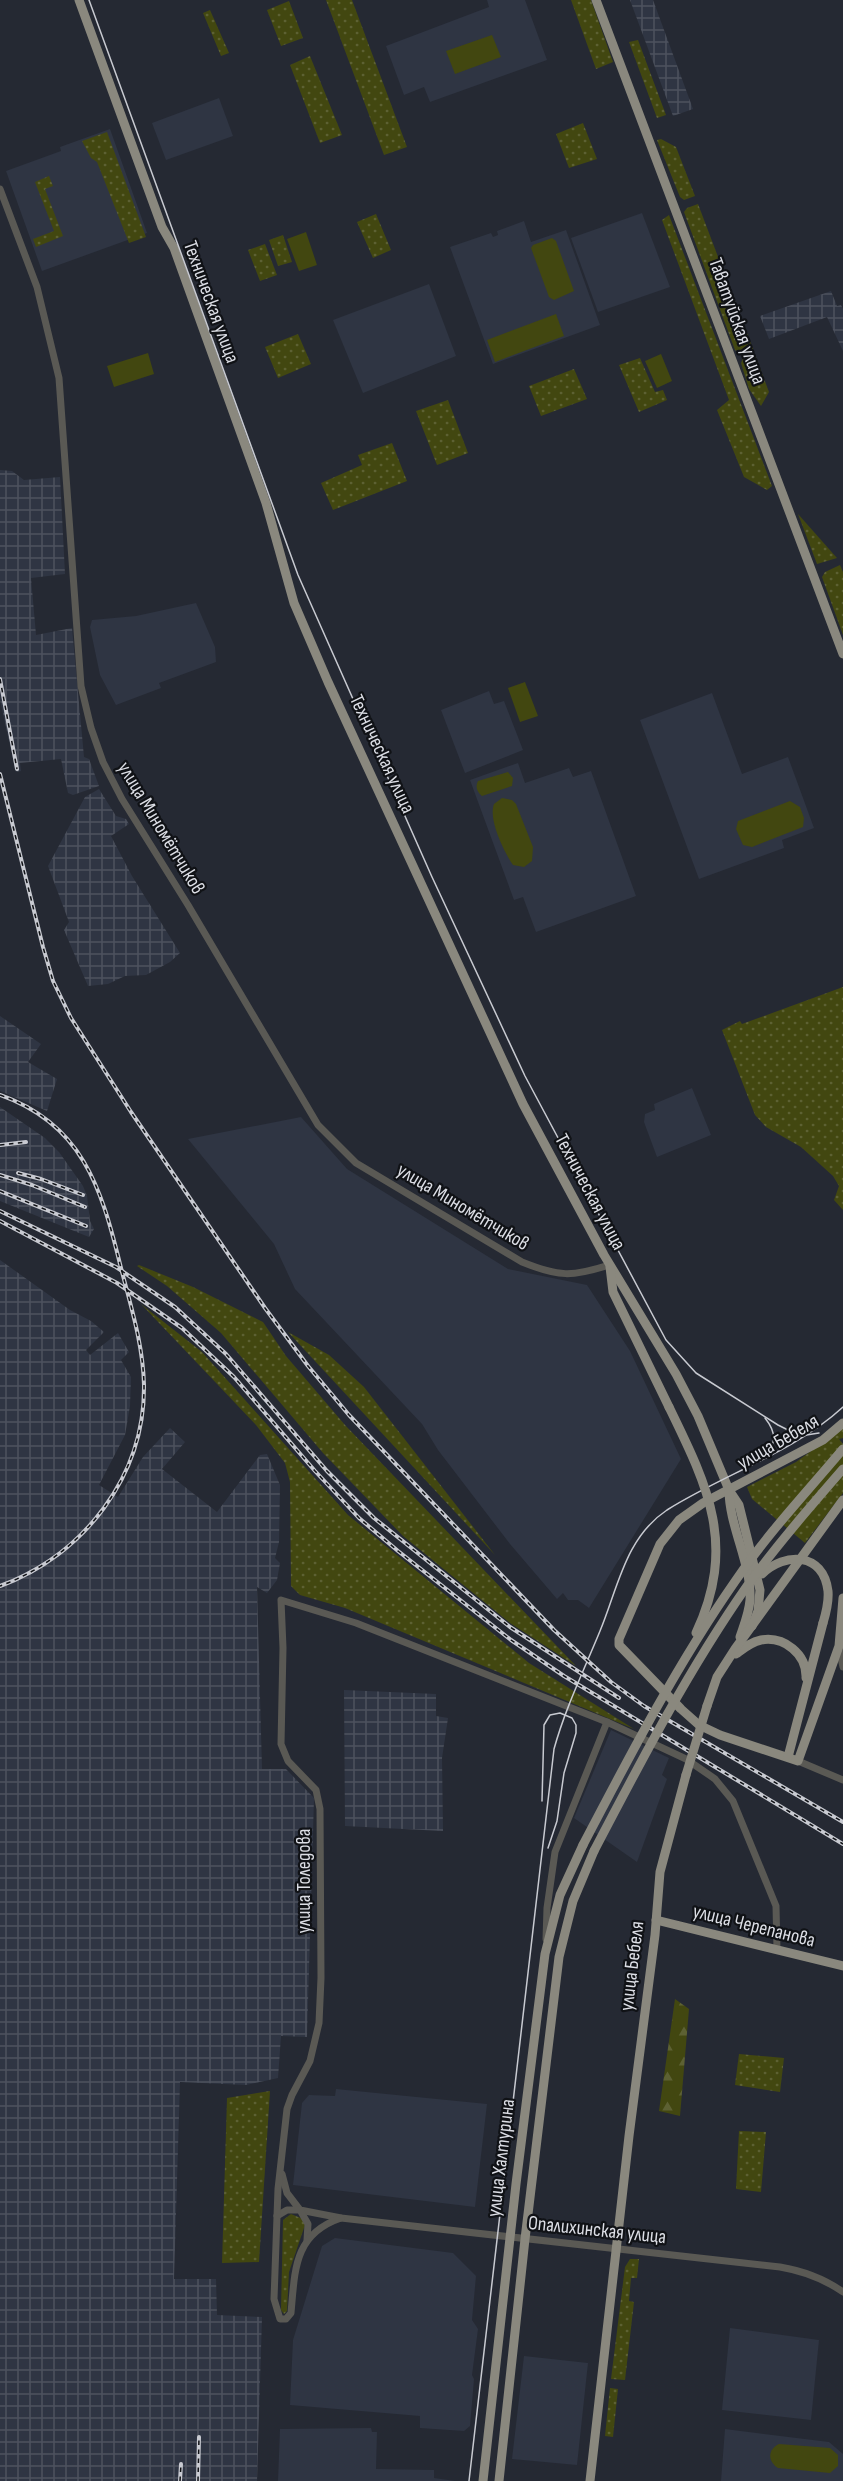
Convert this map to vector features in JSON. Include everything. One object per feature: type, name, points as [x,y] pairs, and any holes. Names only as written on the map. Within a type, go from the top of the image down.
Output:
[{"type":"main road","name":"Техническая улица","points":[[79,0],[162,227],[174,248],[266,502],[294,603],[499,1054],[563,1181],[609,1265],[684,1388],[729,1490],[739,1505],[760,1590],[758,1611],[752,1626]]},
{"type":"main road","name":"Таватуйская улица","points":[[596,0],[843,654]]},
{"type":"main road","points":[[609,1265],[613,1292],[706,1485],[713,1513],[716,1559],[710,1596],[679,1670]]},
{"type":"main road","name":"улица Бебеля","points":[[788,1757],[720,1736],[699,1725],[681,1710],[619,1645],[619,1639],[665,1535],[688,1513],[823,1440],[843,1423]]},
{"type":"main road","points":[[679,1670],[737,1579],[790,1510],[843,1449]]},
{"type":"main road","points":[[736,1603],[772,1553],[843,1469]]},
{"type":"main road","name":"Техническая улица","points":[[729,1490],[730,1507],[750,1600],[735,1649]]},
{"type":"main road","name":"улица Бебеля","points":[[590,2481],[660,1872],[707,1706],[724,1666],[843,1500]]},
{"type":"main road","points":[[736,1603],[768,1568],[777,1562],[796,1558],[813,1564],[825,1579],[828,1598],[823,1623],[788,1757],[798,1761],[839,1646],[843,1598]]},
{"type":"main road","name":"улица Халтурина","points":[[499,2481],[559,1957],[573,1901],[594,1851],[690,1677],[736,1603]]},
{"type":"main road","points":[[724,1666],[734,1655],[753,1642],[773,1639],[791,1647],[803,1660],[806,1689]]},
{"type":"main road","name":"улица Халтурина","points":[[483,2481],[545,1954],[560,1895],[583,1845],[679,1670]]},
{"type":"main road","name":"улица Черепанова","points":[[656,1920],[843,1966]]},
{"type":"street","name":"улица Миномётчиков","points":[[0,189],[37,287],[59,378],[81,686],[91,729],[103,762],[122,799],[188,905],[318,1125],[356,1163],[522,1262],[545,1271],[562,1274],[583,1274],[609,1265]]},
{"type":"street","name":"улица Толедова","points":[[306,2240],[297,2260],[291,2313],[286,2319],[280,2319],[274,2299],[277,2217],[287,2109],[310,2061],[319,2023],[321,1978],[320,1809],[316,1790],[288,1761],[281,1744],[283,1648],[281,1600],[356,1623],[607,1722]]},
{"type":"street","points":[[839,1646],[843,1667]]},
{"type":"street","points":[[545,1954],[547,1908],[555,1852],[607,1722],[686,1760],[716,1779],[733,1801],[776,1906],[777,1950]]},
{"type":"street","points":[[798,1761],[843,1780]]},
{"type":"street","points":[[281,2169],[287,2193],[308,2224],[306,2240]]},
{"type":"street","points":[[277,2217],[287,2210],[300,2210]]},
{"type":"street","name":"Опалихинская улица","points":[[300,2210],[341,2218],[796,2270],[829,2282],[843,2292]]},
{"type":"street","points":[[306,2240],[325,2224],[341,2218]]},
{"type":"shaded area","points":[[487,0],[525,0],[547,60],[430,102],[424,87],[404,95],[386,46],[489,7]]},
{"type":"shaded area","points":[[630,0],[653,0],[693,109],[673,116]]},
{"type":"shaded area","points":[[219,98],[233,136],[166,160],[152,123]]},
{"type":"shaded area","points":[[110,129],[147,233],[42,271],[6,171],[61,151],[60,147]]},
{"type":"shaded area","points":[[642,213],[670,287],[598,312],[571,238]]},
{"type":"shaded area","points":[[524,221],[531,242],[566,230],[600,325],[493,364],[450,247],[491,233],[493,237],[498,235],[497,231]]},
{"type":"shaded area","points":[[429,284],[456,356],[363,393],[333,320]]},
{"type":"shaded area","points":[[831,291],[837,306],[841,305],[843,309],[843,351],[827,317],[769,339],[760,316]]},
{"type":"shaded area","points":[[0,470],[12,471],[24,480],[60,477],[65,574],[31,578],[36,635],[72,628],[84,757],[89,759],[99,786],[73,795],[68,793],[61,759],[20,763],[21,771],[16,772],[0,700]]},
{"type":"shaded area","points":[[196,603],[215,647],[216,662],[159,683],[161,688],[116,705],[100,675],[90,627],[92,620],[136,616]]},
{"type":"shaded area","points":[[489,691],[494,704],[504,701],[523,750],[465,773],[441,710]]},
{"type":"shaded area","points":[[712,693],[742,774],[788,757],[814,828],[782,840],[784,848],[699,879],[640,720]]},
{"type":"shaded area","points":[[518,763],[525,783],[569,768],[573,777],[591,771],[636,896],[536,932],[523,897],[514,900],[470,780]]},
{"type":"shaded area","points":[[99,789],[116,816],[126,819],[129,824],[111,836],[132,876],[180,953],[170,962],[146,975],[125,976],[108,984],[88,986],[64,930],[69,922],[48,866],[85,797]]},
{"type":"shaded area","points":[[0,1016],[41,1044],[28,1062],[57,1079],[47,1111],[0,1091]]},
{"type":"shaded area","points":[[692,1088],[711,1135],[657,1157],[644,1122],[645,1114],[655,1110],[654,1104]]},
{"type":"shaded area","points":[[0,1107],[45,1138],[59,1152],[83,1186],[87,1196],[90,1221],[94,1229],[89,1237],[0,1201]]},
{"type":"shaded area","points":[[301,1117],[347,1169],[508,1269],[587,1285],[630,1351],[681,1459],[589,1608],[578,1600],[568,1600],[563,1593],[557,1599],[510,1544],[438,1450],[422,1424],[295,1289],[274,1244],[188,1139]]},
{"type":"shaded area","points":[[0,1260],[104,1332],[86,1350],[90,1355],[118,1333],[129,1352],[121,1360],[131,1377],[130,1406],[125,1435],[99,1485],[118,1497],[143,1457],[170,1428],[185,1442],[162,1469],[217,1512],[260,1455],[267,1454],[280,1485],[279,1542],[275,1558],[280,1563],[277,1580],[267,1593],[257,1587],[262,1769],[286,1769],[314,1798],[307,2037],[281,2036],[278,2078],[246,2085],[180,2082],[174,2279],[216,2279],[217,2315],[262,2317],[257,2481],[0,2481]]},
{"type":"shaded area","points":[[344,1690],[436,1694],[436,1716],[448,1718],[442,1758],[443,1831],[345,1826]]},
{"type":"shaded area","points":[[611,1730],[669,1758],[662,1775],[667,1779],[637,1862],[574,1818]]},
{"type":"shaded area","points":[[336,2089],[487,2104],[475,2207],[293,2185],[302,2103],[309,2095],[335,2096]]},
{"type":"shaded area","points":[[335,2238],[453,2253],[476,2276],[472,2320],[478,2329],[472,2375],[474,2379],[470,2426],[464,2431],[420,2428],[420,2416],[290,2405],[293,2340],[322,2246]]},
{"type":"shaded area","points":[[730,2328],[819,2340],[811,2420],[722,2410]]},
{"type":"shaded area","points":[[524,2356],[588,2363],[577,2465],[512,2459]]},
{"type":"shaded area","points":[[371,2428],[372,2432],[377,2432],[376,2469],[434,2470],[434,2478],[455,2481],[278,2481],[280,2429]]},
{"type":"shaded area","points":[[725,2429],[829,2442],[843,2454],[843,2481],[721,2481]]},
{"type":"green space","points":[[326,0],[352,0],[407,147],[384,155]]},
{"type":"green space","points":[[571,0],[591,0],[613,62],[596,69]]},
{"type":"green space","points":[[289,1],[303,38],[281,46],[267,10]]},
{"type":"green space","points":[[210,10],[229,53],[221,56],[203,13]]},
{"type":"green space","points":[[492,35],[501,57],[455,74],[446,51]]},
{"type":"green space","points":[[638,40],[666,115],[657,118],[629,42]]},
{"type":"green space","points":[[310,56],[342,135],[320,143],[290,65]]},
{"type":"green space","points":[[583,123],[597,159],[569,168],[556,134]]},
{"type":"green space","points":[[107,132],[146,237],[129,243],[97,162],[91,158],[82,141]]},
{"type":"green space","points":[[661,139],[676,147],[695,196],[684,200],[680,197],[657,140]]},
{"type":"green space","points":[[49,176],[53,186],[45,189],[63,236],[36,247],[33,239],[54,231],[35,182]]},
{"type":"green space","points":[[698,204],[753,349],[740,353],[735,350],[684,212],[687,208]]},
{"type":"green space","points":[[376,214],[391,250],[373,258],[357,222]]},
{"type":"green space","points":[[669,215],[772,486],[767,490],[744,477],[717,410],[729,400],[662,220]]},
{"type":"green space","points":[[306,232],[317,265],[299,271],[287,239]]},
{"type":"green space","points":[[283,235],[292,262],[278,266],[269,240]]},
{"type":"green space","points":[[552,238],[556,241],[574,291],[554,300],[549,297],[531,248],[533,245]]},
{"type":"green space","points":[[265,244],[277,275],[260,281],[248,250]]},
{"type":"green space","points":[[556,314],[564,336],[495,362],[487,340]]},
{"type":"green space","points":[[298,334],[311,364],[278,378],[265,347]]},
{"type":"green space","points":[[148,353],[154,374],[114,387],[107,366]]},
{"type":"green space","points":[[661,354],[672,381],[657,388],[645,361]]},
{"type":"green space","points":[[755,355],[769,392],[761,406],[749,389],[741,363],[743,359]]},
{"type":"green space","points":[[640,358],[655,392],[663,390],[667,400],[639,412],[619,365]]},
{"type":"green space","points":[[574,369],[587,399],[541,416],[529,386]]},
{"type":"green space","points":[[448,400],[468,453],[437,465],[416,411]]},
{"type":"green space","points":[[392,443],[407,481],[333,510],[321,483],[362,465],[358,455]]},
{"type":"green space","points":[[798,514],[837,558],[817,564]]},
{"type":"green space","points":[[840,565],[843,572],[843,635],[822,577],[825,572]]},
{"type":"green space","points":[[525,682],[538,716],[520,722],[508,688]]},
{"type":"green space","points":[[508,772],[513,778],[512,786],[482,796],[479,793],[478,781]]},
{"type":"green space","points":[[502,798],[512,800],[516,804],[533,847],[532,861],[524,867],[513,865],[501,844],[495,826],[494,804]]},
{"type":"green space","points":[[790,801],[800,807],[804,818],[803,827],[752,847],[743,845],[736,829],[738,821]]},
{"type":"green space","points":[[843,987],[843,1210],[834,1200],[839,1186],[833,1176],[801,1147],[766,1127],[755,1115],[722,1030],[740,1021],[742,1024]]},
{"type":"green space","points":[[137,1266],[193,1287],[263,1322],[286,1356],[345,1425],[576,1666],[510,1623],[403,1536],[323,1453],[221,1333],[167,1286]]},
{"type":"green space","points":[[141,1304],[202,1352],[348,1515],[529,1663],[634,1729],[345,1608],[300,1595],[291,1586],[290,1482],[285,1463],[256,1425]]},
{"type":"green space","points":[[288,1332],[329,1355],[364,1387],[495,1555]]},
{"type":"green space","points":[[843,1428],[843,1438],[839,1439],[843,1444],[843,1493],[805,1543],[752,1499],[747,1487],[796,1462]]},
{"type":"green space","points":[[675,1999],[689,2009],[680,2116],[659,2111]]},
{"type":"green space","points":[[739,2054],[784,2058],[780,2092],[735,2085]]},
{"type":"green space","points":[[270,2091],[259,2262],[222,2263],[227,2098]]},
{"type":"green space","points":[[739,2131],[766,2132],[761,2192],[736,2189]]},
{"type":"green space","points":[[291,2214],[303,2219],[305,2225],[289,2272],[287,2311],[284,2314],[281,2310],[283,2220]]},
{"type":"green space","points":[[630,2259],[639,2259],[637,2278],[631,2278],[629,2301],[634,2302],[625,2380],[611,2379],[625,2267]]},
{"type":"green space","points":[[610,2388],[618,2389],[613,2437],[605,2436]]},
{"type":"green space","points":[[779,2444],[830,2448],[838,2455],[838,2466],[830,2473],[778,2468],[772,2462],[770,2455],[775,2446]]},
{"type":"tram line","points":[[89,0],[298,575],[432,877],[525,1076],[666,1340],[696,1373],[778,1425],[800,1436],[819,1433]]},
{"type":"tram line","points":[[469,2481],[554,1749],[564,1719],[624,1565],[641,1535],[653,1521],[689,1497],[802,1437],[843,1407]]},
{"type":"tram line","points":[[765,1418],[772,1428],[774,1438],[765,1458]]},
{"type":"tram line","points":[[542,1801],[544,1725],[550,1715],[560,1713],[572,1718],[576,1725],[576,1733],[564,1773],[557,1821],[548,1848]]},
{"type":"railway","points":[[0,679],[17,769]]},
{"type":"railway","points":[[0,774],[43,947],[53,981],[71,1018],[131,1112],[265,1308],[308,1366],[349,1415],[554,1630],[611,1682],[644,1706],[843,1822]]},
{"type":"railway","points":[[0,1095],[28,1107],[51,1123],[69,1141],[84,1162],[95,1184],[113,1236],[135,1324],[144,1385],[142,1418],[134,1450],[121,1480],[104,1508],[83,1533],[58,1554],[30,1572],[0,1586]]},
{"type":"railway","points":[[0,1145],[26,1142]]},
{"type":"railway","points":[[18,1173],[83,1195]]},
{"type":"railway","points":[[0,1175],[32,1185],[85,1207]]},
{"type":"railway","points":[[0,1191],[86,1226]]},
{"type":"railway","points":[[0,1211],[116,1267],[175,1307],[226,1354],[327,1471],[374,1518],[510,1627],[619,1698]]},
{"type":"railway","points":[[0,1221],[117,1283],[182,1328],[234,1377],[359,1518],[511,1640],[564,1676],[843,1844]]},
{"type":"railway","points":[[198,2481],[199,2437]]},
{"type":"railway","points":[[180,2481],[181,2464]]}]
